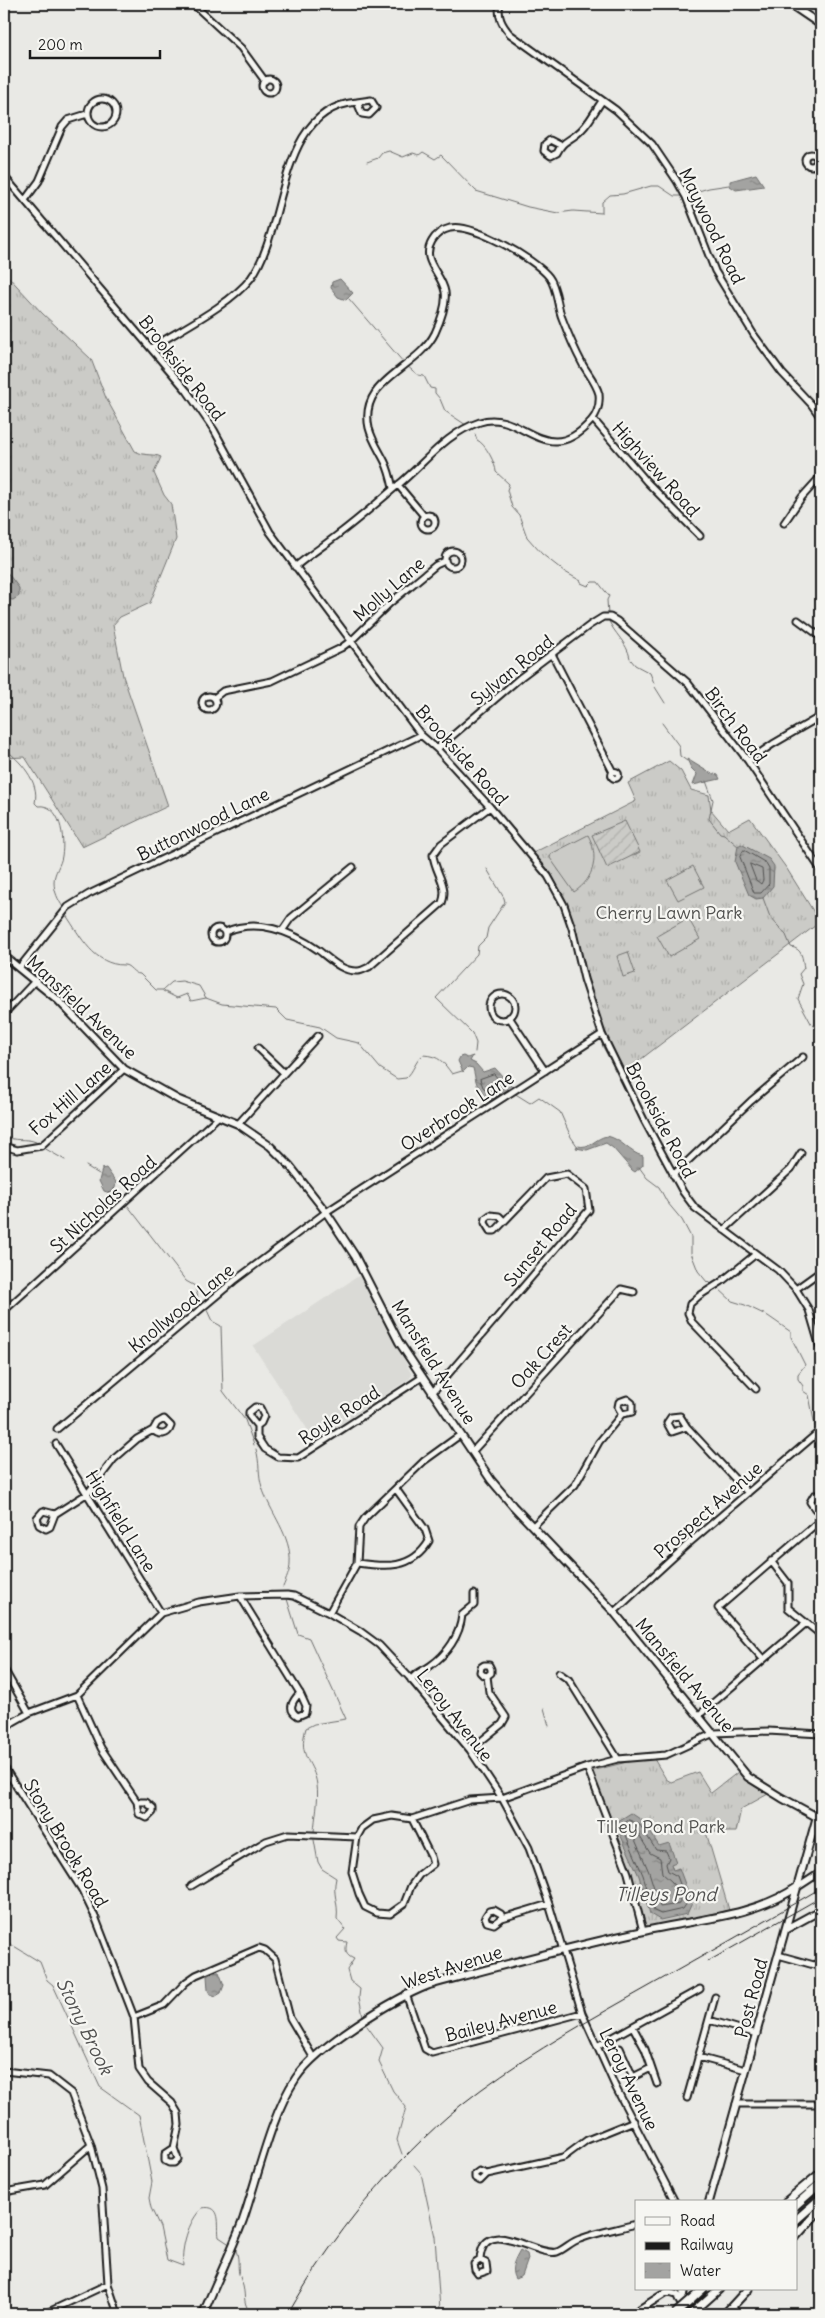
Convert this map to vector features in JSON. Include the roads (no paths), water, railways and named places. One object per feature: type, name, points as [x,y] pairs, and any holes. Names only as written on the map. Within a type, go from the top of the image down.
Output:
[{"type":"highway","points":[[788,2200],[821,2173]]},
{"type":"highway","points":[[798,2203],[821,2182]]},
{"type":"highway","points":[[798,2218],[821,2198]]},
{"type":"highway","points":[[798,2234],[821,2208]]},
{"type":"highway","points":[[675,2314],[701,2290]]},
{"type":"highway","points":[[692,2314],[718,2290]]},
{"type":"highway","points":[[726,2314],[747,2290]]},
{"type":"main road","points":[[790,4],[821,25]]},
{"type":"main road","name":"Mansfield Avenue","points":[[4,956],[36,980],[124,1069],[179,1100],[238,1124],[263,1140],[290,1166],[326,1212],[355,1256],[399,1342],[421,1378],[491,1480],[614,1612],[748,1777],[817,1817]]},
{"type":"main road","name":"Post Road","points":[[710,2200],[821,1802]]},
{"type":"main road","name":"West Avenue","points":[[203,2314],[242,2221],[273,2129],[296,2078],[313,2057],[406,1994],[563,1950],[752,1908],[783,1896],[797,1887]]},
{"type":"main road","points":[[786,1929],[821,1910]]},
{"type":"main road","points":[[636,2313],[658,2290]]},
{"type":"main road","points":[[636,2313],[664,2290]]},
{"type":"main road","points":[[680,2314],[684,2290]]},
{"type":"main road","points":[[656,2297],[672,2292],[677,2295],[681,2304]]},
{"type":"street","points":[[193,4],[241,48],[265,81]]},
{"type":"street","name":"Maywood Road","points":[[500,4],[498,11],[500,19],[510,34],[629,120],[652,144],[686,198],[708,257],[728,293],[770,358],[821,418]]},
{"type":"street","points":[[101,98],[112,102],[117,112],[113,122],[103,127],[92,124],[88,114],[91,103],[101,98]]},
{"type":"street","points":[[560,145],[577,134],[587,124],[602,101]]},
{"type":"street","points":[[151,348],[241,290],[252,276],[266,247],[296,147],[316,120],[335,108],[357,102]]},
{"type":"street","points":[[25,200],[39,181],[62,127],[68,120],[88,114]]},
{"type":"street","points":[[815,164],[821,172]]},
{"type":"street","name":"Brookside Road","points":[[4,176],[151,348],[199,408],[223,447],[261,517],[295,567],[352,640],[421,735],[437,749],[540,865],[564,905],[572,928],[584,979],[602,1034],[673,1175],[695,1208],[778,1270],[796,1288],[810,1310],[821,1351]]},
{"type":"street","points":[[295,567],[396,487],[446,441],[467,427],[494,420],[545,439],[564,441],[574,436],[593,419],[599,405],[598,392],[568,332],[549,277],[515,250],[463,227],[452,227],[442,231],[434,238],[428,249],[428,259],[445,291],[441,320],[430,342],[406,365],[374,390],[368,410],[369,430],[396,487],[424,516]]},
{"type":"street","name":"Highview Road","points":[[593,419],[647,482],[700,536]]},
{"type":"street","points":[[784,523],[802,497],[821,476]]},
{"type":"street","name":"Molly Lane","points":[[214,698],[223,691],[272,680],[324,657],[352,640],[390,602],[436,565],[445,561]]},
{"type":"street","name":"Sylvan Road","points":[[437,749],[552,654],[590,625],[608,617]]},
{"type":"street","name":"Birch Road","points":[[608,617],[618,621],[688,683],[748,761],[821,870]]},
{"type":"street","points":[[798,620],[821,637]]},
{"type":"street","points":[[552,654],[614,772]]},
{"type":"street","points":[[748,761],[820,719]]},
{"type":"street","name":"Buttonwood Lane","points":[[19,968],[60,916],[68,908],[89,894],[421,735]]},
{"type":"street","points":[[224,932],[247,926],[263,926],[282,931],[304,941],[342,967],[359,971],[369,967],[442,903],[445,895],[445,886],[434,866],[433,855],[441,844],[490,807]]},
{"type":"street","points":[[282,931],[298,912],[353,868]]},
{"type":"street","points":[[4,1014],[36,980]]},
{"type":"street","points":[[506,995],[512,1000],[514,1011],[508,1018],[501,1020],[491,1014],[489,1007],[494,997],[506,995]]},
{"type":"street","points":[[508,1018],[545,1071]]},
{"type":"street","name":"Overbrook Lane","points":[[326,1212],[602,1034]]},
{"type":"street","points":[[238,1124],[318,1036]]},
{"type":"street","points":[[258,1048],[284,1073]]},
{"type":"street","points":[[673,1175],[750,1101],[803,1057]]},
{"type":"street","name":"Fox Hill Lane","points":[[4,1146],[17,1150],[41,1146],[124,1069]]},
{"type":"street","name":"St Nicholas Road","points":[[4,1311],[219,1116]]},
{"type":"street","points":[[724,1230],[791,1169],[802,1153]]},
{"type":"street","name":"Sunset Road","points":[[432,1393],[589,1210],[586,1189],[567,1174],[546,1178],[504,1221]]},
{"type":"street","name":"Knollwood Lane","points":[[57,1429],[234,1281],[326,1212]]},
{"type":"street","points":[[756,1254],[712,1290],[699,1296],[690,1304],[688,1313],[692,1322],[756,1389]]},
{"type":"street","points":[[796,1288],[821,1271]]},
{"type":"street","name":"Oak Crest","points":[[472,1452],[620,1289],[634,1292]]},
{"type":"street","name":"Royle Road","points":[[257,1426],[257,1437],[265,1449],[278,1457],[298,1458],[421,1378]]},
{"type":"street","points":[[533,1526],[575,1485],[599,1442],[622,1414]]},
{"type":"street","points":[[687,1427],[748,1493]]},
{"type":"street","points":[[55,1514],[88,1493],[114,1458],[137,1438],[153,1430]]},
{"type":"street","name":"Prospect Avenue","points":[[614,1612],[688,1544],[821,1430]]},
{"type":"street","points":[[329,1613],[356,1563],[359,1527],[365,1518],[424,1461],[460,1435]]},
{"type":"street","name":"Highfield Lane","points":[[56,1444],[161,1613]]},
{"type":"street","points":[[356,1563],[384,1567],[398,1565],[419,1553],[429,1541],[425,1529],[396,1490]]},
{"type":"street","points":[[763,1659],[718,1608],[817,1523],[821,1509],[815,1509],[810,1502],[814,1495],[821,1495]]},
{"type":"street","points":[[771,1562],[788,1583],[788,1608],[821,1635]]},
{"type":"street","points":[[412,1680],[415,1674],[430,1666],[448,1649],[460,1630],[462,1615],[474,1606],[474,1594]]},
{"type":"street","points":[[240,1596],[300,1693]]},
{"type":"street","name":"Leroy Avenue","points":[[4,1731],[13,1722],[29,1713],[77,1695],[161,1613],[200,1602],[240,1596],[294,1596],[329,1613],[379,1645],[412,1680],[470,1750],[502,1798],[529,1848],[549,1904],[582,2014],[674,2200]]},
{"type":"street","points":[[699,1715],[806,1623]]},
{"type":"street","points":[[4,1670],[29,1713]]},
{"type":"street","points":[[559,1673],[569,1680],[618,1759]]},
{"type":"street","points":[[470,1750],[502,1724],[506,1717],[489,1692],[487,1676]]},
{"type":"street","points":[[77,1695],[101,1748],[137,1802]]},
{"type":"street","points":[[412,1819],[431,1856],[432,1864],[411,1886],[404,1904],[390,1914],[376,1913],[365,1907],[352,1872],[357,1837],[362,1828],[373,1820],[392,1816],[412,1819],[470,1800],[502,1798],[587,1767],[618,1759],[666,1755],[708,1734],[768,1731],[821,1734]]},
{"type":"street","name":"Stony Brook Road","points":[[4,1767],[82,1890],[103,1935],[134,2018],[139,2069],[148,2082],[175,2108],[179,2125],[174,2148]]},
{"type":"street","points":[[587,1767],[628,1873],[643,1931]]},
{"type":"street","points":[[191,1886],[266,1840],[279,1836],[288,1834],[357,1837]]},
{"type":"street","points":[[797,1887],[821,1872]]},
{"type":"street","points":[[502,1918],[549,1904]]},
{"type":"street","points":[[134,2018],[164,2005],[186,1982],[196,1975],[259,1948],[265,1950],[275,1959],[290,2018],[313,2057]]},
{"type":"street","points":[[778,1955],[819,1966],[821,1957]]},
{"type":"street","points":[[597,2046],[700,1989]]},
{"type":"street","name":"Bailey Avenue","points":[[406,1994],[425,2048],[432,2054],[582,2014]]},
{"type":"street","points":[[687,2098],[715,1997]]},
{"type":"street","points":[[708,2020],[757,2034]]},
{"type":"street","points":[[633,2027],[645,2049],[657,2084]]},
{"type":"street","points":[[620,2048],[633,2077],[651,2068]]},
{"type":"street","points":[[698,2057],[746,2070]]},
{"type":"street","points":[[4,2071],[49,2076],[71,2093],[91,2146],[102,2189],[108,2284],[118,2314]]},
{"type":"street","points":[[736,2104],[821,2104]]},
{"type":"street","points":[[486,2174],[564,2156],[587,2140],[634,2121]]},
{"type":"street","points":[[4,2192],[45,2185],[91,2146]]},
{"type":"street","points":[[480,2260],[481,2250],[490,2241],[496,2239],[515,2240],[545,2252],[556,2252],[578,2239],[635,2224]]},
{"type":"street","points":[[44,2314],[108,2284]]},
{"type":"water","points":[[756,174],[764,186],[736,190],[730,186],[730,181]]},
{"type":"water","points":[[340,279],[353,293],[346,300],[338,297],[331,288],[332,282]]},
{"type":"water","points":[[4,552],[6,571],[19,588],[19,596],[13,600],[4,599]]},
{"type":"water","points":[[687,759],[710,773],[718,775],[720,779],[693,785],[697,774],[691,768]]},
{"type":"water","points":[[741,844],[769,859],[774,866],[773,886],[763,898],[756,899],[749,895],[735,862],[738,846]]},
{"type":"water","points":[[463,1056],[467,1058],[473,1056],[470,1061],[476,1064],[483,1072],[495,1068],[512,1087],[489,1101],[479,1090],[473,1068],[468,1067],[463,1072],[458,1061]]},
{"type":"water","points":[[607,1136],[643,1156],[643,1165],[635,1172],[606,1143],[587,1150],[576,1148],[577,1146],[589,1145]]},
{"type":"water","points":[[106,1168],[116,1182],[115,1188],[110,1193],[104,1191],[99,1181],[102,1169]]},
{"type":"water","name":"Tilleys Pond","points":[[631,1813],[643,1821],[659,1846],[669,1843],[676,1862],[671,1864],[673,1870],[679,1868],[692,1903],[687,1914],[660,1920],[650,1914],[639,1876],[615,1823]]},
{"type":"water","points":[[213,1972],[219,1972],[224,1985],[221,1993],[216,1996],[210,1994],[208,1990],[207,1976]]},
{"type":"water","points":[[520,2250],[527,2254],[528,2259],[522,2276],[515,2279],[513,2268]]},
{"type":"waterway","points":[[367,162],[389,151],[403,157],[413,153],[419,155],[423,152],[435,159],[441,155],[476,191],[528,207],[558,213],[573,211],[602,213],[602,202],[610,195],[623,194],[651,186],[659,186],[674,196],[682,196]]},
{"type":"waterway","points":[[688,194],[729,185]]},
{"type":"waterway","points":[[349,299],[404,363]]},
{"type":"waterway","points":[[407,366],[418,375],[424,376],[430,388],[435,389],[435,393],[445,411],[466,425]]},
{"type":"waterway","points":[[475,434],[477,440],[490,454],[496,472],[509,484],[507,490],[512,507],[519,515],[527,537],[542,554],[565,572],[581,581],[581,583],[588,586],[592,582],[598,582],[609,596],[607,600],[608,615]]},
{"type":"waterway","points":[[608,619],[626,647],[630,658]]},
{"type":"waterway","points":[[631,660],[635,665],[650,673],[654,683]]},
{"type":"waterway","points":[[655,687],[665,703]]},
{"type":"waterway","points":[[662,723],[679,746],[680,756],[687,761]]},
{"type":"waterway","points":[[4,748],[22,765],[32,779],[35,787],[35,803],[38,806],[52,810],[60,824],[63,849],[54,882],[59,901],[63,907]]},
{"type":"waterway","points":[[706,781],[713,800],[709,819],[720,833],[724,834],[739,847]]},
{"type":"waterway","points":[[475,1052],[476,1043],[472,1033],[436,998],[477,954],[478,946],[486,938],[488,928],[505,902],[487,869]]},
{"type":"waterway","points":[[763,898],[770,917],[786,935],[791,947],[798,950],[801,954],[804,968],[799,974],[803,984],[798,999],[812,1025],[820,1032]]},
{"type":"waterway","points":[[66,915],[96,955],[114,964],[128,966],[135,973],[140,974],[156,990],[163,990],[172,982],[182,981],[199,986],[206,998],[222,1004],[276,1009],[287,1020],[320,1027],[336,1038],[359,1043],[380,1068],[397,1079],[406,1078],[423,1055],[440,1060],[452,1074],[462,1071]]},
{"type":"waterway","points":[[163,991],[177,998],[187,994],[191,1001],[206,998]]},
{"type":"waterway","points":[[514,1093],[530,1103],[539,1097],[560,1112],[571,1137],[578,1147]]},
{"type":"waterway","points":[[4,1135],[12,1139],[36,1142]]},
{"type":"waterway","points":[[44,1148],[65,1160]]},
{"type":"waterway","points":[[86,1166],[99,1174]]},
{"type":"waterway","points":[[639,1167],[647,1178],[659,1187],[667,1202],[682,1220],[691,1237],[691,1253],[698,1271],[707,1282],[713,1284]]},
{"type":"waterway","points":[[114,1189],[120,1199]]},
{"type":"waterway","points":[[128,1206],[186,1281],[195,1286],[199,1302]]},
{"type":"waterway","points":[[718,1288],[732,1301],[768,1316],[791,1332],[791,1337],[805,1365],[798,1374],[798,1379],[803,1386],[803,1391],[809,1395],[816,1432]]},
{"type":"waterway","points":[[206,1308],[212,1321],[221,1326],[223,1391],[245,1420],[254,1445]]},
{"type":"waterway","points":[[817,1435],[821,1446]]},
{"type":"waterway","points":[[256,1449],[262,1487],[284,1534],[290,1554],[288,1575],[283,1587]]},
{"type":"waterway","points":[[287,1599],[298,1634],[309,1638],[346,1719],[314,1724],[306,1728],[304,1738],[305,1753],[317,1785],[314,1832]]},
{"type":"waterway","points":[[544,1708],[549,1726]]},
{"type":"waterway","points":[[314,1840],[318,1862],[322,1869],[336,1878],[337,1919],[345,1929],[337,1938],[339,1941],[347,1942],[346,1952],[354,1959],[347,1970],[350,1981],[360,1989],[359,1997],[363,2016]]},
{"type":"waterway","name":"Stony Brook","points":[[4,1940],[40,1962],[47,1980],[53,1985],[100,2087],[139,2115],[152,2182],[149,2198],[151,2208],[160,2227],[167,2260],[183,2266],[186,2235],[193,2220],[202,2208],[213,2209],[216,2212],[218,2216],[219,2237],[228,2243]]},
{"type":"waterway","points":[[367,2026],[383,2048],[379,2062],[393,2091],[406,2107],[397,2140],[402,2154]]},
{"type":"waterway","points":[[414,2165],[421,2173],[435,2237],[440,2310],[443,2314]]},
{"type":"waterway","name":"Stony Brook","points":[[235,2248],[246,2304],[252,2314]]},
{"type":"railway","points":[[288,2314],[324,2256],[365,2202],[411,2151],[461,2105],[522,2061],[608,2009],[821,1888]]},
{"type":"railway","points":[[707,1962],[816,1900]]},
{"type":"park label","name":"Cherry Lawn Park","points":[[669,912]]},
{"type":"park label","name":"Tilley Pond Park","points":[[661,1826]]}]
